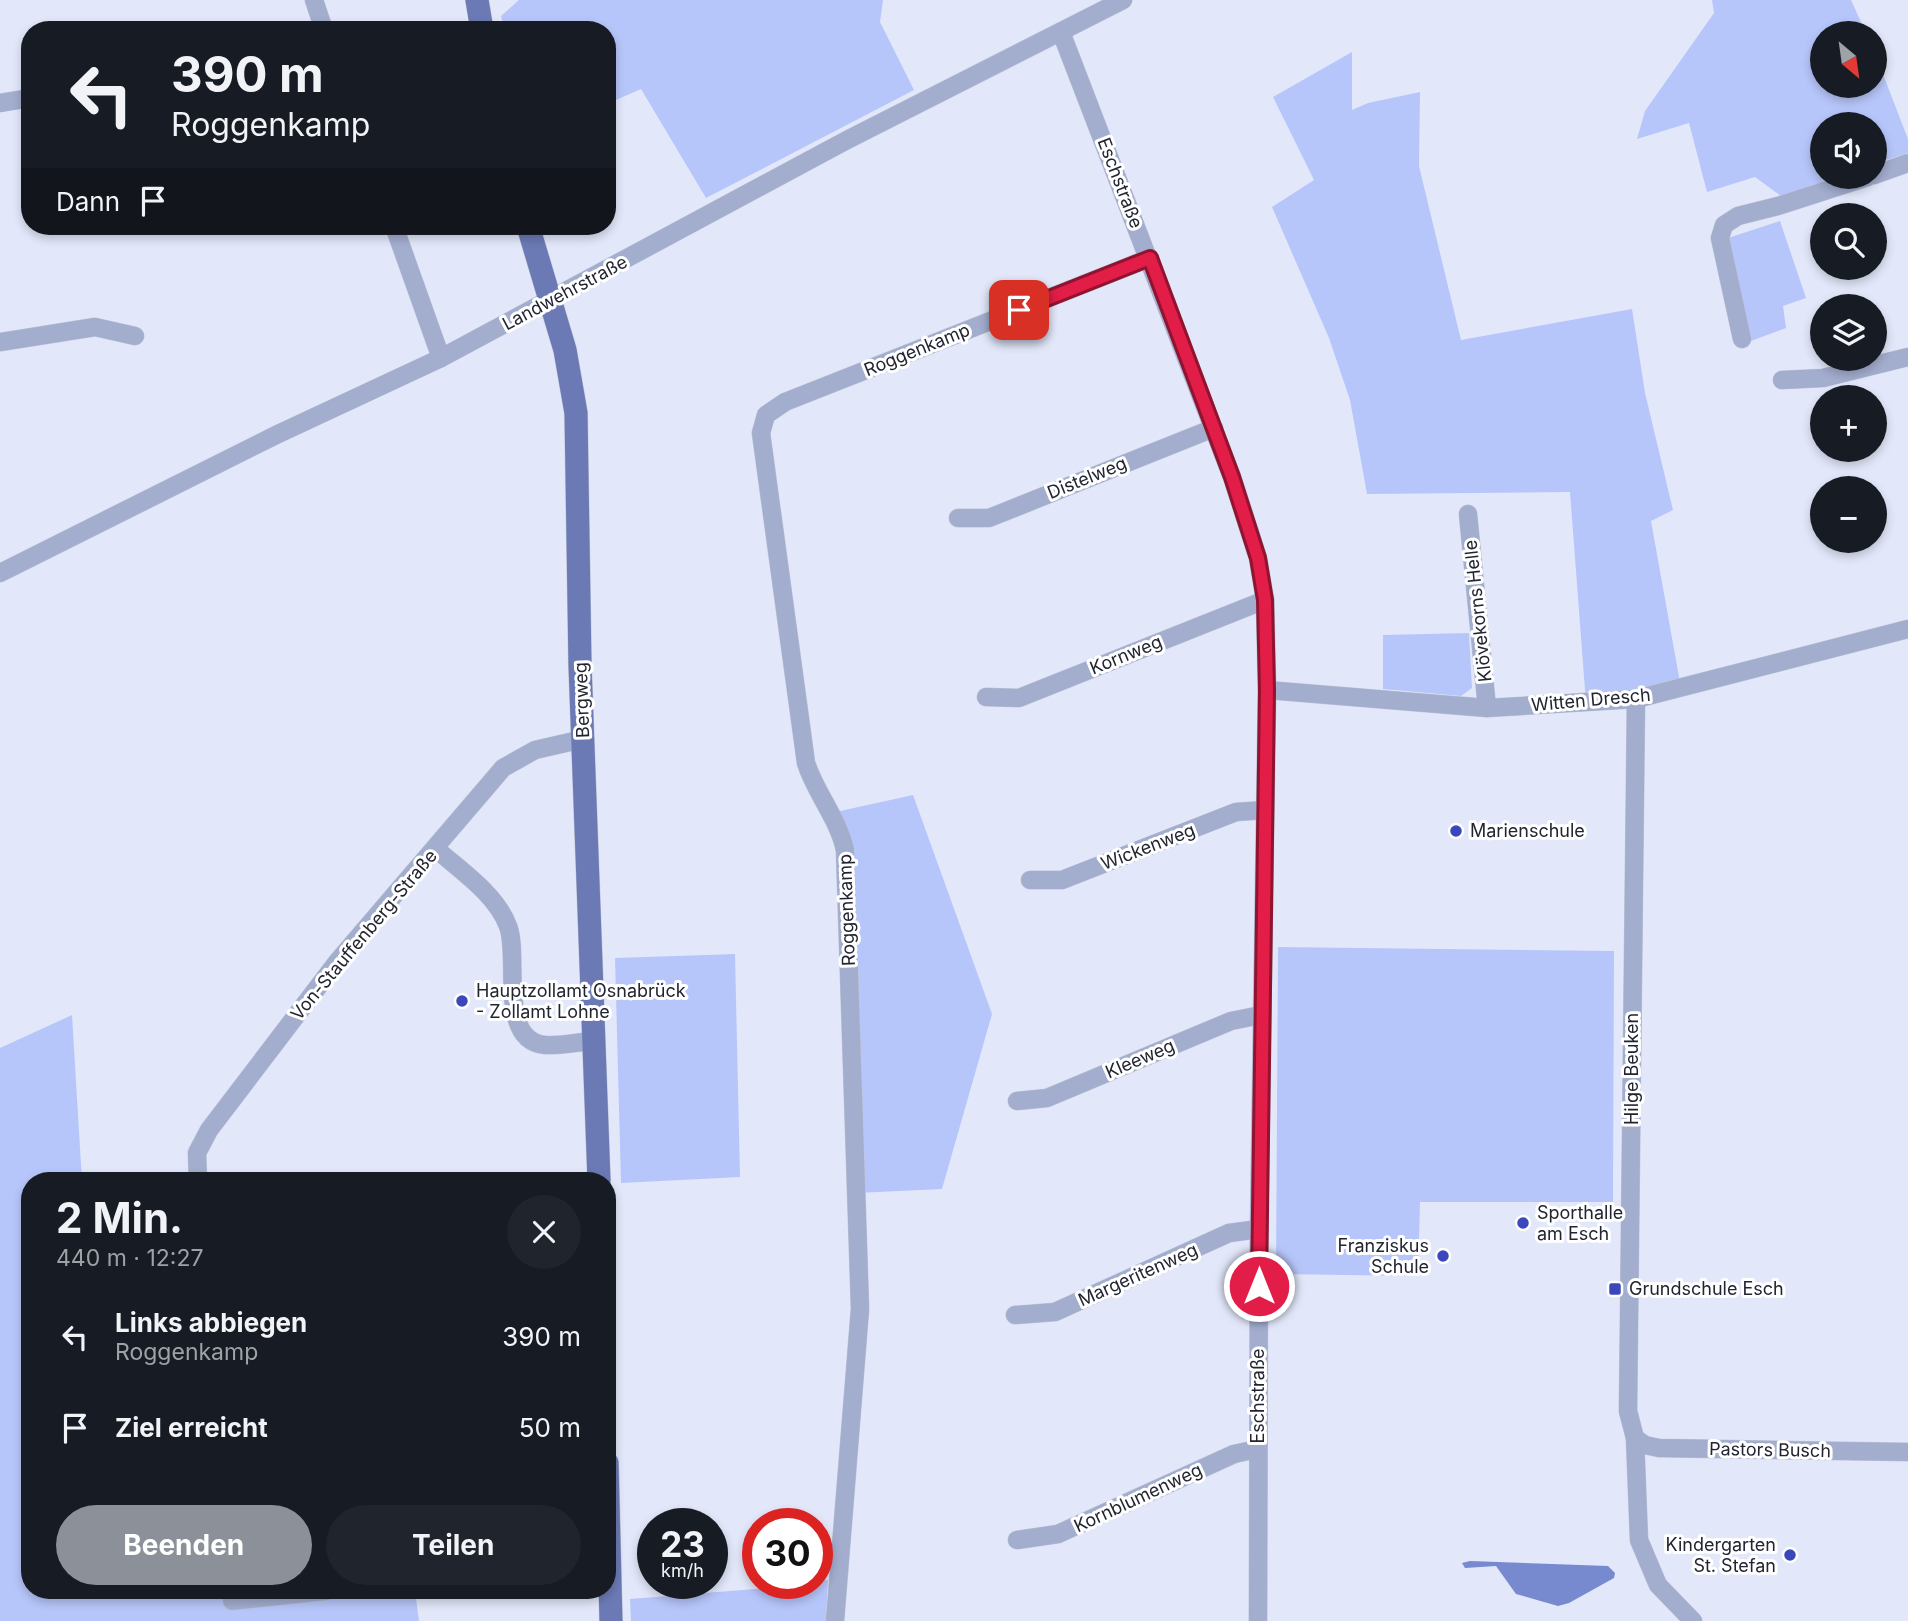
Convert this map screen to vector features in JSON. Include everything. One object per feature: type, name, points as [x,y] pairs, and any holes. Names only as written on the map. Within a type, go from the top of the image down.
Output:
[{"type":"main road","points":[[477,0],[480,21]]},
{"type":"main road","name":"Bergweg","points":[[531,235],[565,350],[576,413],[583,739],[598,1172]]},
{"type":"main road","points":[[610,1599],[611,1621]]},
{"type":"street","points":[[314,0],[321,21]]},
{"type":"street","name":"Landwehrstraße","points":[[0,573],[276,435],[441,358],[847,140],[1123,0]]},
{"type":"street","name":"Eschstraße","points":[[1061,32],[1214,428],[1258,558],[1265,600],[1267,690],[1261,1015],[1258,1621]]},
{"type":"street","points":[[0,103],[21,100]]},
{"type":"street","points":[[1887,170],[1908,163]]},
{"type":"street","points":[[1742,339],[1720,238],[1724,225],[1738,216],[1828,189]]},
{"type":"street","points":[[397,235],[441,358]]},
{"type":"street","name":"Roggenkamp","points":[[835,1621],[860,1309],[845,850],[841,833],[813,786],[806,763],[761,433],[766,415],[785,402],[1150,258]]},
{"type":"street","points":[[0,342],[95,327],[135,336]]},
{"type":"street","points":[[1782,380],[1823,378],[1908,357]]},
{"type":"street","name":"Distelweg","points":[[958,519],[989,518],[1214,428]]},
{"type":"street","name":"Klövekorns Helle","points":[[1468,514],[1487,708]]},
{"type":"street","name":"Kornweg","points":[[986,698],[1019,698],[1265,600]]},
{"type":"street","name":"Witten Dresch","points":[[1267,690],[1487,708],[1636,699],[1908,629]]},
{"type":"street","name":"Hilge Beuken","points":[[1636,699],[1628,1410],[1635,1438],[1639,1540],[1658,1585],[1693,1621]]},
{"type":"street","name":"Von-Stauffenberg-Straße","points":[[198,1172],[197,1153],[209,1130],[337,962],[503,768],[536,750],[583,739]]},
{"type":"street","name":"Wickenweg","points":[[1030,880],[1062,880],[1236,812],[1265,810]]},
{"type":"street","points":[[435,848],[499,905],[510,929],[515,1018],[525,1036],[542,1045],[593,1041]]},
{"type":"street","name":"Kleeweg","points":[[1017,1101],[1047,1098],[1231,1021],[1261,1015]]},
{"type":"street","name":"Margeritenweg","points":[[1015,1315],[1055,1312],[1229,1233],[1259,1229]]},
{"type":"street","name":"Pastors Busch","points":[[1635,1438],[1645,1445],[1660,1448],[1908,1452]]},
{"type":"street","name":"Kornblumenweg","points":[[1017,1540],[1058,1534],[1234,1454],[1257,1449]]},
{"type":"street","points":[[232,1601],[251,1599]]},
{"type":"shaded area","points":[[519,0],[883,0],[880,22],[914,90],[706,198],[641,89],[616,100],[616,21],[502,21],[501,16]]},
{"type":"shaded area","points":[[1712,0],[1851,0],[1861,21],[1810,21],[1810,98],[1887,98],[1887,85],[1908,139],[1908,153],[1887,160],[1887,112],[1810,112],[1810,186],[1781,196],[1755,177],[1707,192],[1689,123],[1637,139],[1645,111],[1714,13]]},
{"type":"shaded area","points":[[1352,52],[1352,110],[1368,103],[1420,92],[1419,166],[1461,340],[1632,309],[1645,393],[1673,510],[1651,521],[1681,688],[1586,703],[1570,492],[1367,494],[1350,400],[1329,338],[1272,207],[1314,180],[1273,97]]},
{"type":"shaded area","points":[[1780,221],[1806,298],[1783,306],[1786,328],[1748,342],[1728,238]]},
{"type":"shaded area","points":[[1469,633],[1472,688],[1461,696],[1383,689],[1383,635]]},
{"type":"shaded area","points":[[913,795],[992,1014],[942,1189],[857,1193],[845,850],[831,813]]},
{"type":"shaded area","points":[[1278,947],[1614,951],[1613,1202],[1420,1202],[1418,1276],[1276,1274]]},
{"type":"shaded area","points":[[735,954],[740,1177],[621,1183],[615,958]]},
{"type":"shaded area","points":[[72,1015],[81,1172],[21,1172],[21,1599],[416,1599],[419,1621],[0,1621],[0,1048]]},
{"type":"shaded area","points":[[1470,1561],[1608,1566],[1615,1573],[1614,1578],[1569,1603],[1558,1606],[1516,1594],[1496,1566],[1465,1568],[1462,1563]]},
{"type":"shaded area","points":[[742,1590],[742,1599],[827,1599],[826,1621],[631,1621],[630,1599],[728,1599],[728,1591]]},
{"type":"place","name":"Marienschule","points":[[1456,831]]},
{"type":"place","name":"Hauptzollamt Osnabrück - Zollamt Lohne","points":[[462,1001]]},
{"type":"place","name":"Sporthalle am Esch","points":[[1523,1223]]},
{"type":"place","name":"Franziskus Schule","points":[[1443,1256]]},
{"type":"place","name":"Grundschule Esch","points":[[1615,1289]]},
{"type":"place","name":"Kindergarten St. Stefan","points":[[1790,1555]]},
{"type":"route","points":[[1019,310],[1150,258],[1232,477],[1258,558],[1265,600],[1267,690],[1259,1286]]}]
